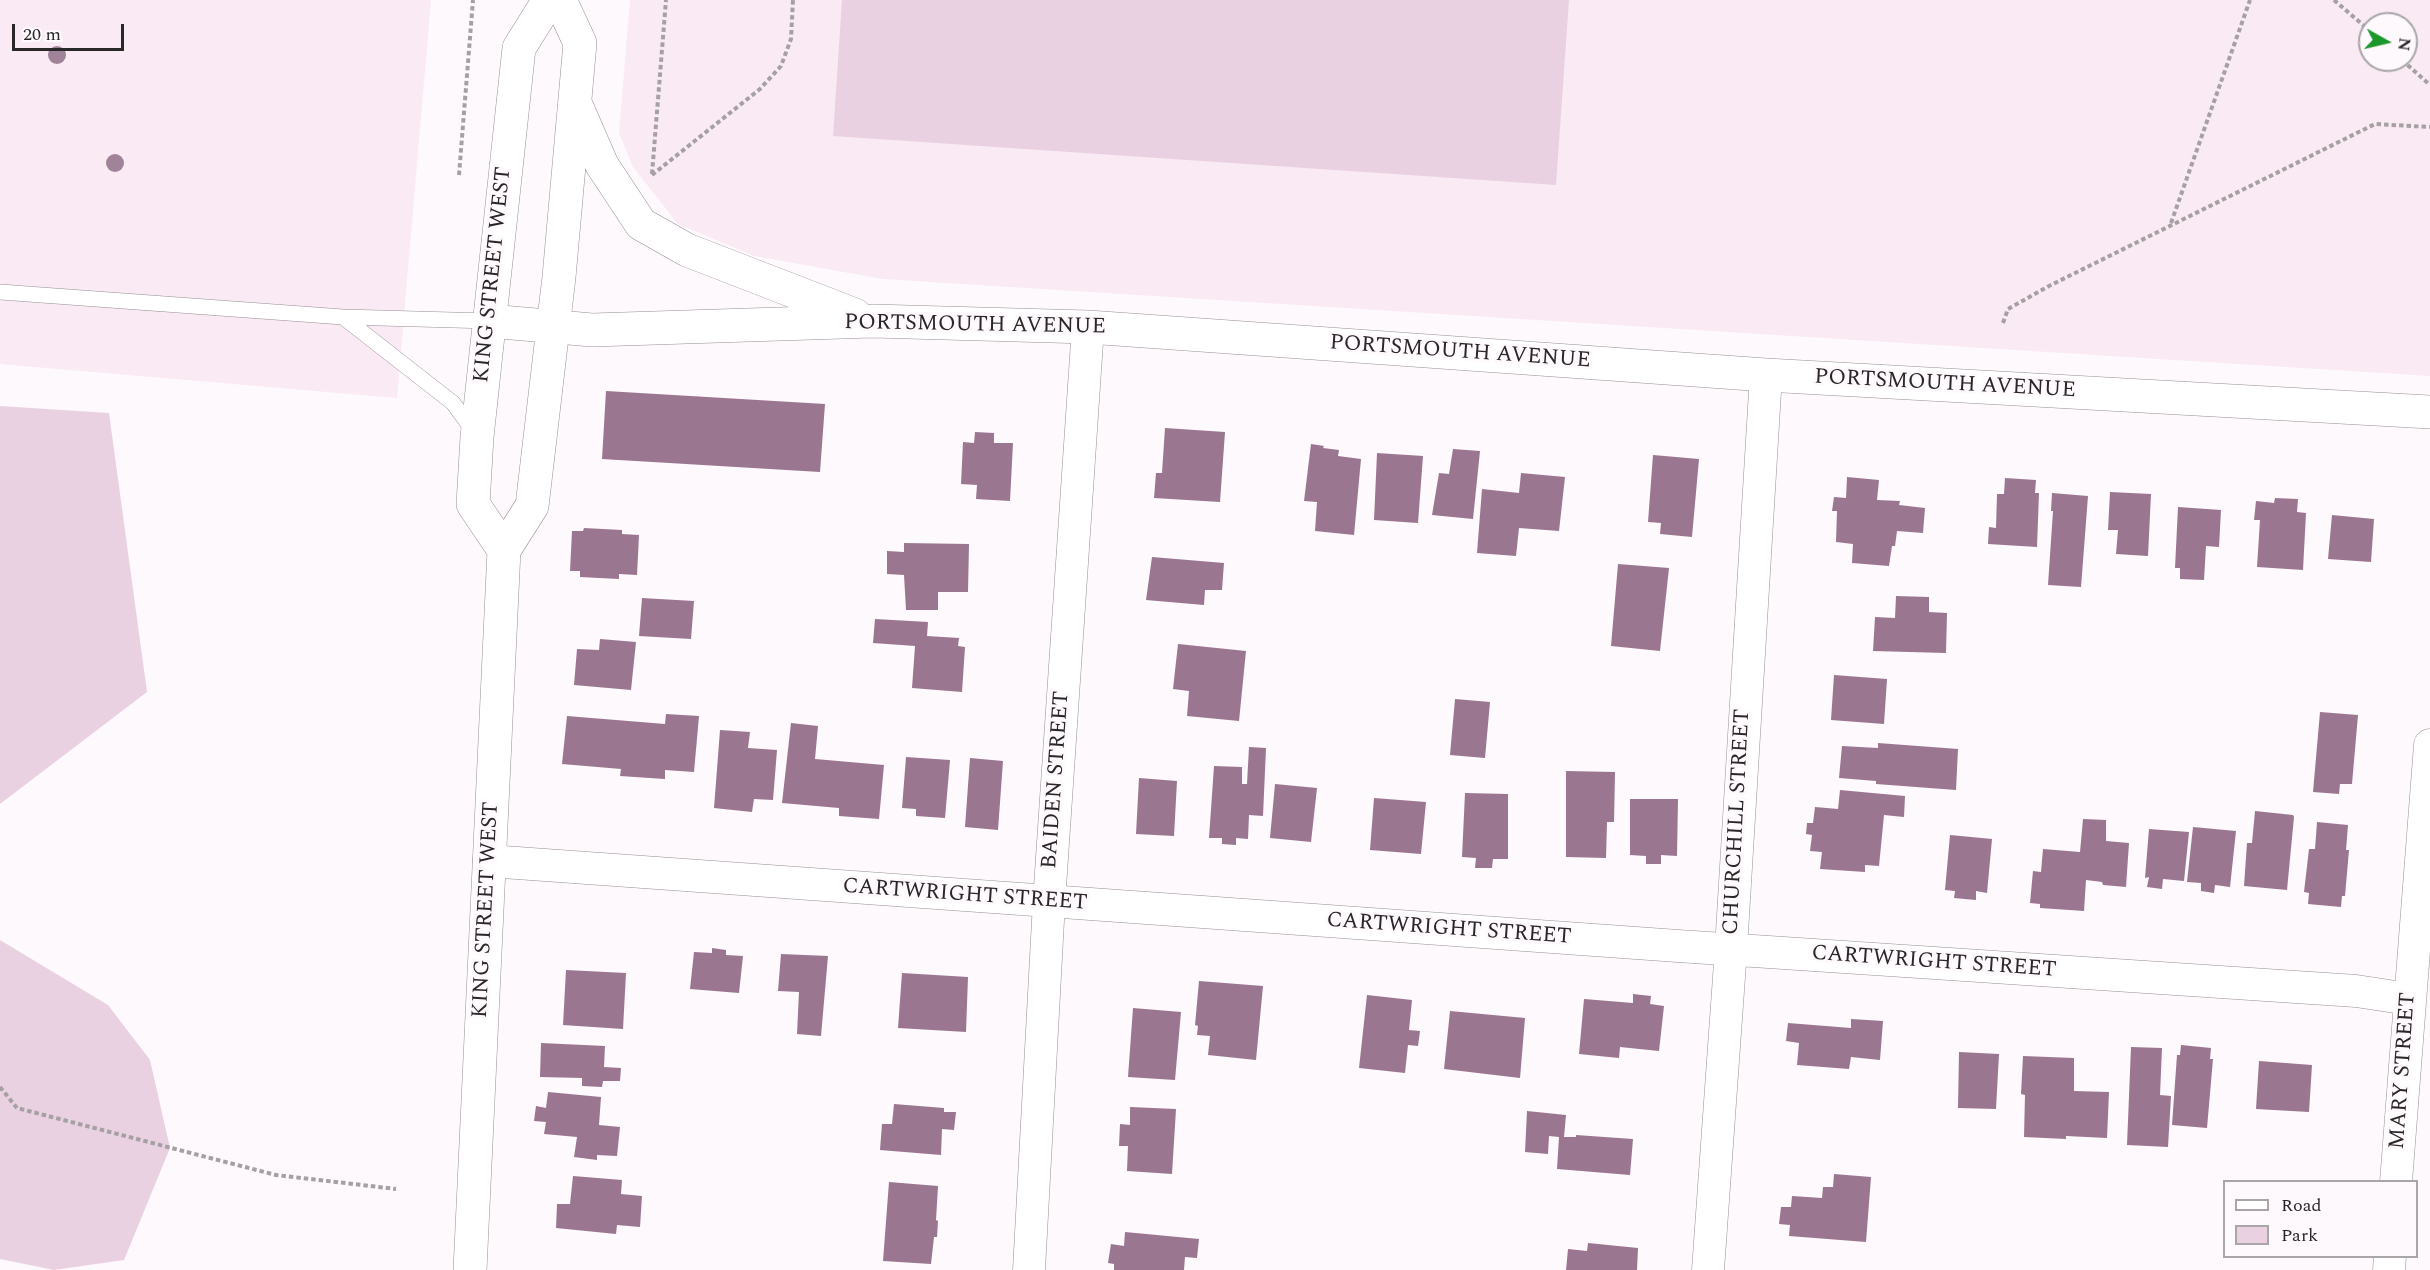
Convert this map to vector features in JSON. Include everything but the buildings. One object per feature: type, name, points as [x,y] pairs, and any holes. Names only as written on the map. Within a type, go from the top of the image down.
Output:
[{"type":"main road","name":"KING STREET WEST","points":[[504,550],[473,504],[477,437],[519,48],[549,0]]},
{"type":"main road","name":"KING STREET WEST","points":[[470,1270],[504,550],[532,506],[580,43],[560,0]]},
{"type":"main road","points":[[574,102],[602,165],[641,224],[687,250],[804,297],[873,321]]},
{"type":"main road","name":"PORTSMOUTH AVENUE","points":[[490,321],[592,330],[873,321],[1088,327],[1766,375],[2430,412]]},
{"type":"street","name":"BAIDEN STREET","points":[[1029,1270],[1049,902],[1088,327]]},
{"type":"street","name":"CHURCHILL STREET","points":[[1708,1270],[1731,949],[1766,375]]},
{"type":"street","name":"MARY STREET","points":[[2396,1180],[2430,745]]},
{"type":"street","name":"CARTWRIGHT STREET","points":[[489,861],[1049,902],[2356,991],[2409,999]]},
{"type":"lane","points":[[0,292],[344,316],[490,321]]},
{"type":"lane","points":[[344,316],[453,403],[477,437]]},
{"type":"path","points":[[459,175],[473,0]]},
{"type":"path","points":[[666,0],[651,175],[760,89],[781,66],[790,39],[793,0]]},
{"type":"path","points":[[2171,224],[2250,0]]},
{"type":"path","points":[[2334,0],[2358,21]]},
{"type":"path","points":[[2415,72],[2430,85]]},
{"type":"path","points":[[2003,323],[2008,309],[2171,224],[2375,124],[2430,127]]},
{"type":"path","points":[[0,1087],[17,1108],[276,1175],[396,1189]]},
{"type":"shaded area","points":[[0,0],[431,0],[397,398],[0,364]]},
{"type":"shaded area","points":[[630,0],[2430,0],[2430,376],[883,279],[754,256],[678,224],[633,167],[619,133]]},
{"type":"green space","points":[[842,0],[1569,0],[1556,185],[833,136]]},
{"type":"green space","points":[[0,406],[109,413],[147,692],[0,804]]},
{"type":"green space","points":[[0,940],[108,1005],[150,1060],[170,1148],[124,1260],[54,1270],[0,1259]]}]
